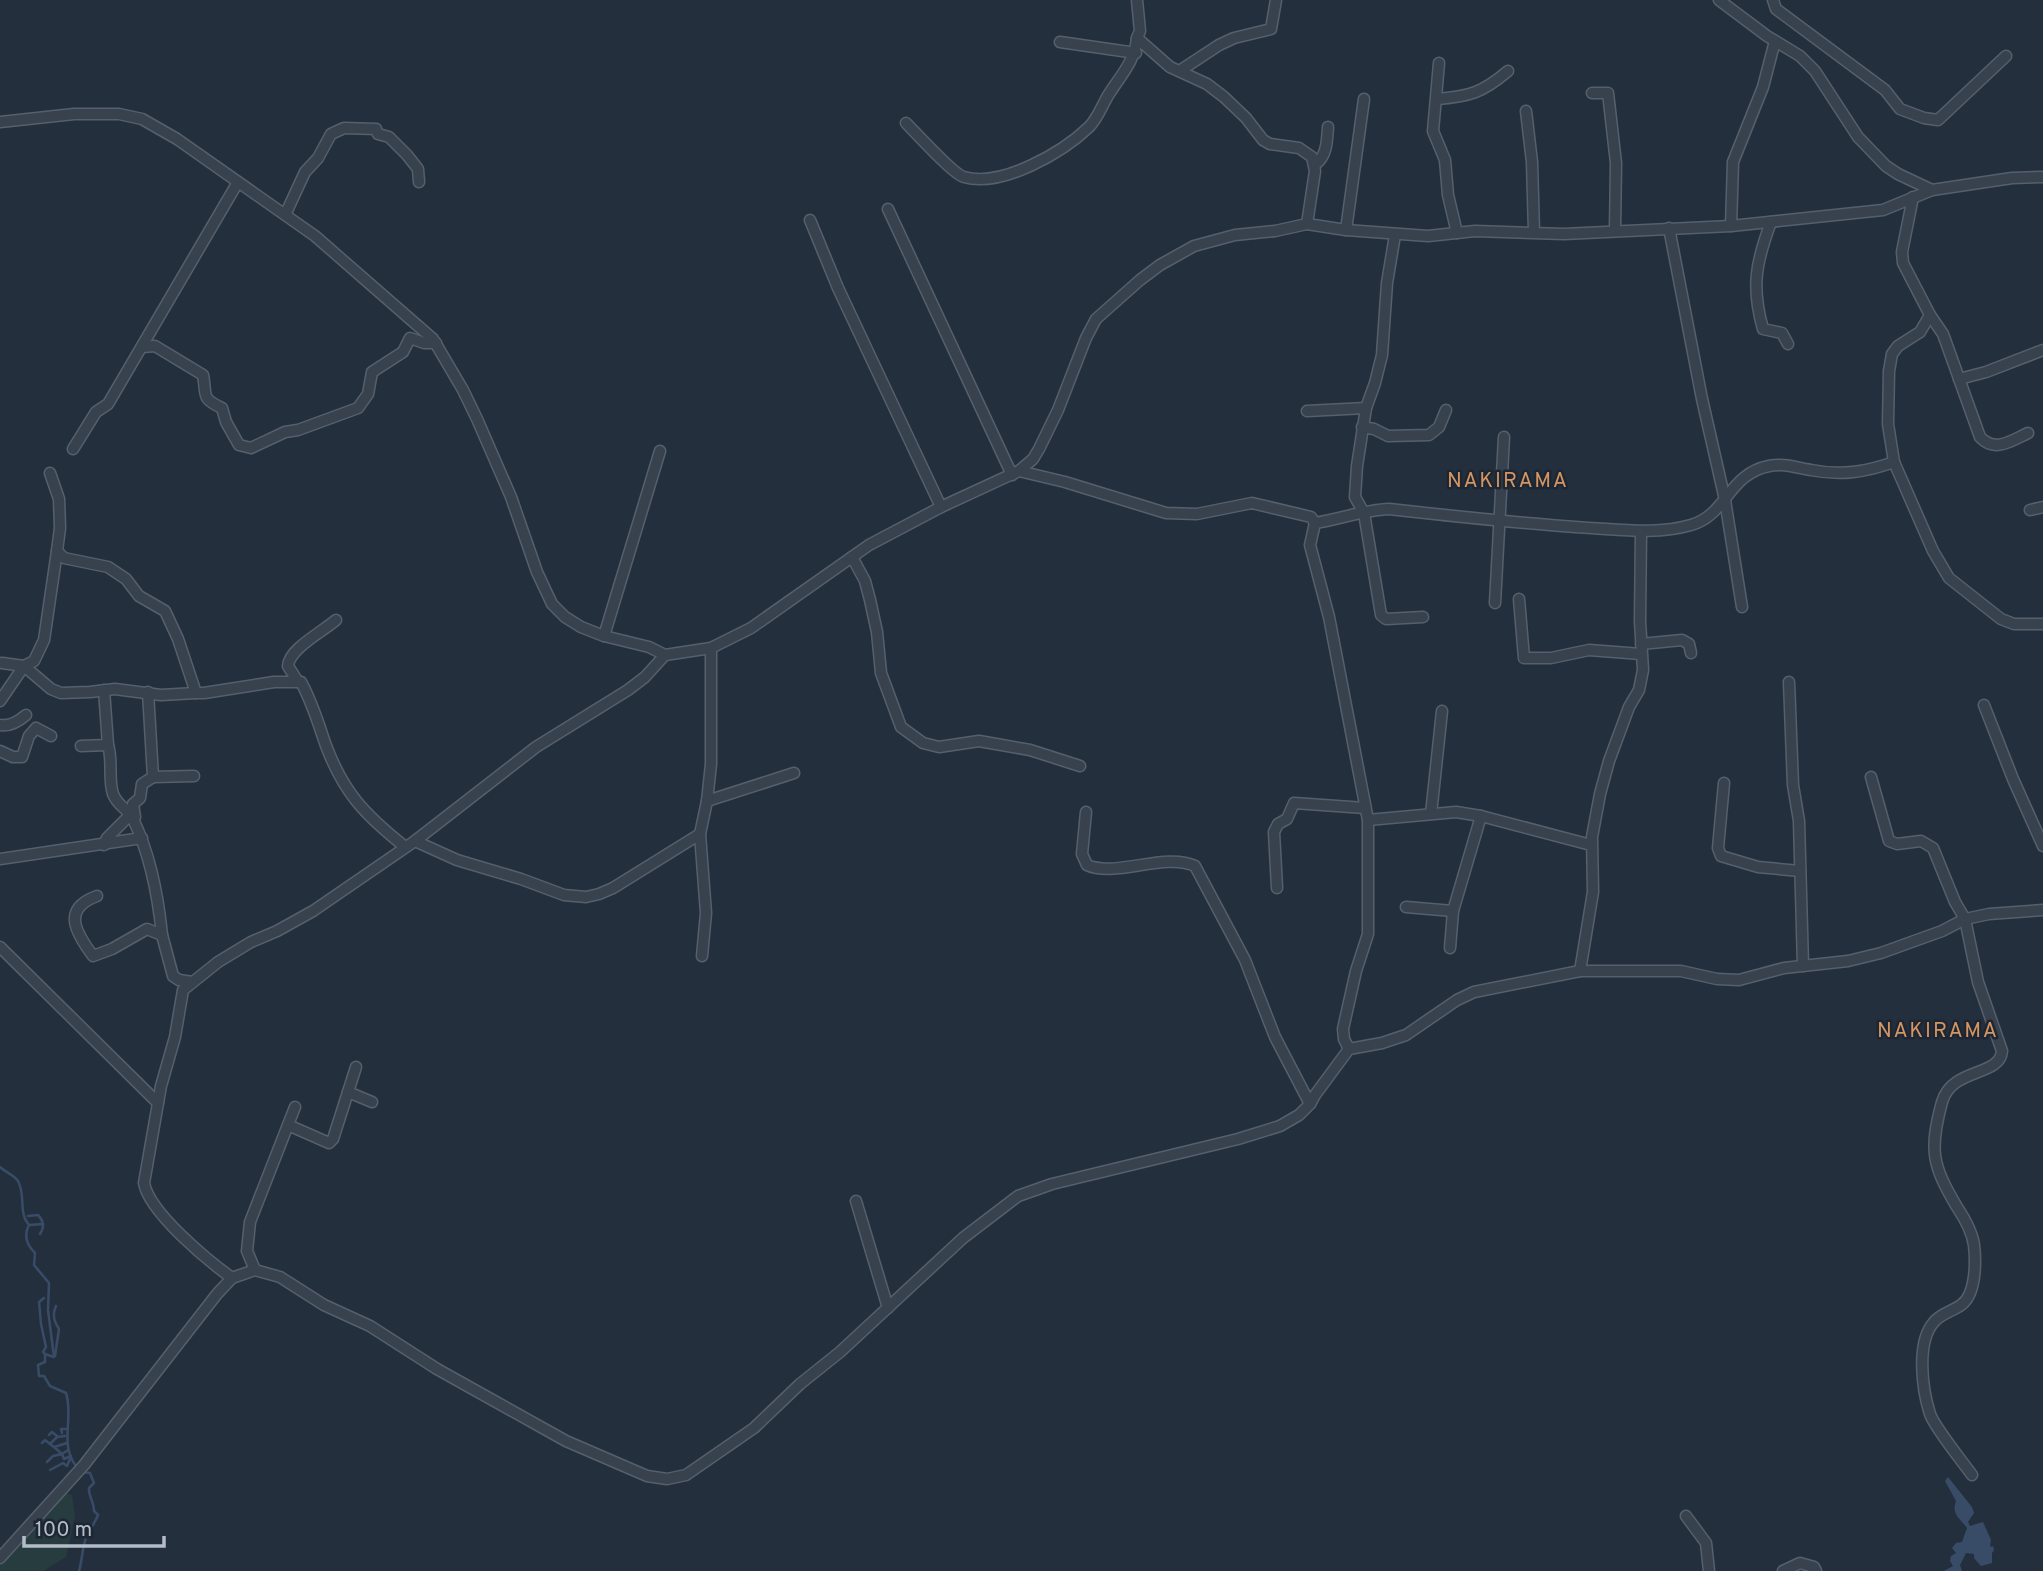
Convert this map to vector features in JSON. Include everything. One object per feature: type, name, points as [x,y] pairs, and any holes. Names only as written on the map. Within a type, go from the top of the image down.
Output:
[{"type":"street","points":[[906,123],[961,177],[978,179],[998,176],[1034,165],[1090,126],[1136,53],[1140,31],[1137,0]]},
{"type":"street","points":[[1181,70],[1234,38],[1271,29],[1276,0]]},
{"type":"street","points":[[1719,0],[1800,56],[1815,71],[1842,114],[1873,155],[1898,174],[1932,190]]},
{"type":"street","points":[[1773,0],[1776,9],[1885,90],[1900,109],[1924,118],[1938,120],[2006,56]]},
{"type":"street","points":[[1137,38],[1163,62],[1207,84],[1224,97],[1264,140],[1270,144],[1299,148],[1312,158],[1316,164],[1307,224]]},
{"type":"street","points":[[1060,41],[1136,53]]},
{"type":"street","points":[[1731,226],[1733,162],[1763,87],[1775,41]]},
{"type":"street","points":[[1439,63],[1438,99],[1433,131],[1445,160],[1448,195],[1457,233]]},
{"type":"street","points":[[1438,99],[1468,96],[1495,82],[1508,71]]},
{"type":"street","points":[[1592,93],[1608,93],[1616,163],[1615,230]]},
{"type":"street","points":[[1346,230],[1364,99]]},
{"type":"street","points":[[1526,111],[1532,162],[1534,232]]},
{"type":"street","points":[[0,122],[74,114],[119,114],[142,119],[177,139],[286,213],[436,343],[463,390],[492,453],[552,604],[565,617],[604,636],[649,647],[665,655],[711,648],[751,628],[894,531],[1016,473],[1033,458],[1058,410],[1086,338],[1104,311],[1140,279],[1194,246],[1235,235],[1307,224],[1395,235],[1429,236],[1475,231],[1564,234],[1731,226],[1883,210],[1932,190],[2012,178],[2043,177]]},
{"type":"street","points":[[1316,164],[1322,160],[1326,149],[1328,127]]},
{"type":"street","points":[[286,213],[304,172],[317,158],[331,134],[344,128],[376,129],[379,134],[389,137],[418,169],[419,182]]},
{"type":"street","points":[[73,449],[96,412],[108,404],[238,182]]},
{"type":"street","points":[[1913,197],[1902,252],[1903,263],[1943,334],[1980,437],[1985,443],[1998,446],[2028,433]]},
{"type":"street","points":[[888,209],[1016,473]]},
{"type":"street","points":[[810,220],[838,289],[941,507]]},
{"type":"street","points":[[1771,222],[1759,255],[1756,304],[1763,329],[1782,333],[1788,344]]},
{"type":"street","points":[[1669,228],[1702,399],[1725,500],[1742,607]]},
{"type":"street","points":[[1395,235],[1387,283],[1382,355],[1362,427],[1356,497],[1364,513],[1381,615],[1386,619],[1423,617]]},
{"type":"street","points":[[1930,315],[1920,332],[1898,346],[1892,354],[1888,424],[1894,462],[1933,551],[1950,578],[2001,619],[2014,624],[2043,624]]},
{"type":"street","points":[[143,347],[155,346],[203,375],[204,395],[210,402],[222,408],[226,422],[239,445],[251,448],[285,432],[298,430],[358,408],[368,394],[372,372],[403,352],[419,326]]},
{"type":"street","points":[[410,338],[424,343],[436,343]]},
{"type":"street","points":[[1959,379],[1986,372],[2043,350]]},
{"type":"street","points":[[1307,411],[1366,408]]},
{"type":"street","points":[[1362,427],[1388,436],[1429,435],[1439,427],[1446,410]]},
{"type":"street","points":[[1494,603],[1504,437]]},
{"type":"street","points":[[604,636],[660,451]]},
{"type":"street","points":[[1033,458],[1043,477]]},
{"type":"street","points":[[1315,523],[1372,509],[1389,509],[1498,522],[1641,531],[1691,525],[1706,517],[1725,500],[1739,479],[1756,469],[1791,464],[1809,470],[1852,474],[1894,462]]},
{"type":"street","points":[[0,701],[24,666],[34,661],[44,640],[60,528],[59,499],[50,473]]},
{"type":"street","points":[[1016,473],[1043,477],[1166,513],[1197,513],[1252,503],[1311,517],[1315,523],[1310,545],[1329,617],[1368,820],[1368,934],[1356,971],[1343,1029],[1349,1049]]},
{"type":"street","points":[[2030,510],[2043,507]]},
{"type":"street","points":[[1580,971],[1593,892],[1591,845],[1609,761],[1629,707],[1639,690],[1643,670],[1641,531]]},
{"type":"street","points":[[57,551],[64,558],[108,567],[126,579],[139,596],[165,611],[178,639],[196,693]]},
{"type":"street","points":[[852,557],[865,581],[874,615],[881,673],[901,727],[923,743],[939,747],[979,741],[1030,750],[1080,766]]},
{"type":"street","points":[[1519,599],[1524,658],[1551,658],[1589,650],[1641,649],[1682,640],[1689,644],[1691,653]]},
{"type":"street","points":[[336,620],[293,651],[288,666],[298,682],[301,682],[314,707],[325,743],[347,789],[370,819],[404,846]]},
{"type":"street","points":[[702,956],[706,913],[700,834],[707,801],[712,731],[711,648]]},
{"type":"street","points":[[232,1278],[186,1240],[148,1197],[144,1183],[158,1102],[175,1037],[183,990],[218,962],[313,911],[404,846],[415,841],[536,747],[628,690],[645,677],[665,655]]},
{"type":"street","points":[[2,663],[24,666],[51,689],[61,693],[104,690],[172,695],[274,682],[298,682]]},
{"type":"street","points":[[1789,682],[1793,785],[1799,821],[1803,966]]},
{"type":"street","points":[[104,690],[112,790],[119,806],[132,816],[142,838],[173,976],[192,982]]},
{"type":"street","points":[[148,692],[153,777]]},
{"type":"street","points":[[1984,705],[2043,846]]},
{"type":"street","points":[[1431,814],[1442,711]]},
{"type":"street","points":[[0,725],[19,722],[26,715]]},
{"type":"street","points":[[0,751],[13,757],[22,757],[29,736],[36,728],[51,736]]},
{"type":"street","points":[[81,746],[108,745]]},
{"type":"street","points":[[707,801],[794,773]]},
{"type":"street","points":[[104,845],[107,838],[132,816],[136,817],[133,804],[140,798],[142,784],[153,777],[194,776]]},
{"type":"street","points":[[1871,778],[1889,842],[1897,844],[1922,841],[1929,844],[1939,860],[1950,892],[1965,919],[1978,982],[2002,1055],[1993,1066],[1950,1085],[1942,1100],[1933,1145],[1938,1175],[1968,1224],[1974,1257],[1972,1290],[1964,1304],[1934,1321],[1924,1341],[1922,1352],[1931,1415],[1972,1475]]},
{"type":"street","points":[[1724,783],[1718,848],[1721,856],[1758,867],[1800,871]]},
{"type":"street","points":[[1277,888],[1274,832],[1278,824],[1287,819],[1294,803],[1365,808]]},
{"type":"street","points":[[1086,812],[1082,854],[1087,865],[1099,868],[1190,863],[1195,866],[1245,960],[1275,1037],[1310,1104]]},
{"type":"street","points":[[1368,820],[1456,812],[1591,845]]},
{"type":"street","points":[[1450,948],[1453,911],[1481,816]]},
{"type":"street","points":[[415,841],[457,860],[565,895],[586,897],[612,888],[700,834]]},
{"type":"street","points":[[0,859],[142,838]]},
{"type":"street","points":[[97,896],[84,901],[75,914],[75,929],[93,956],[112,949],[147,929],[162,935]]},
{"type":"street","points":[[1406,907],[1453,911]]},
{"type":"street","points":[[0,1558],[84,1465],[217,1294],[232,1278],[255,1270],[280,1277],[316,1300],[370,1326],[437,1369],[566,1441],[647,1476],[667,1479],[686,1475],[754,1428],[963,1238],[1018,1196],[1052,1184],[1264,1132],[1298,1115],[1310,1104],[1349,1049],[1406,1035],[1457,1000],[1474,992],[1580,971],[1681,971],[1717,979],[1739,980],[1773,970],[1848,961],[1881,953],[1942,931],[1965,919],[2043,910]]},
{"type":"street","points":[[0,947],[158,1102]]},
{"type":"street","points":[[288,1125],[329,1143],[333,1139],[356,1067]]},
{"type":"street","points":[[348,1092],[372,1102]]},
{"type":"street","points":[[255,1270],[247,1251],[250,1222],[295,1107]]},
{"type":"street","points":[[856,1200],[888,1308]]},
{"type":"street","points":[[1686,1516],[1706,1543],[1709,1571]]},
{"type":"street","points":[[1783,1571],[1800,1563],[1814,1567],[1816,1571]]},
{"type":"green space","points":[[65,1492],[72,1495],[75,1516],[66,1557],[43,1571],[0,1571],[0,1565]]},
{"type":"water","points":[[1948,1477],[1972,1507],[1974,1513],[1968,1522],[1970,1526],[1983,1522],[1991,1540],[1990,1547],[1993,1546],[1994,1550],[1992,1563],[1981,1566],[1974,1554],[1966,1553],[1960,1565],[1962,1571],[1944,1571],[1953,1566],[1951,1556],[1956,1553],[1952,1548],[1956,1543],[1962,1542],[1967,1528],[1955,1513],[1956,1501],[1945,1481]]},
{"type":"waterway","points":[[0,1167],[16,1179],[20,1186],[24,1215],[29,1225],[27,1240],[35,1253],[34,1265],[49,1283],[48,1310],[54,1357],[45,1354],[45,1362],[38,1365],[39,1376],[44,1376],[50,1386],[66,1393],[69,1412],[68,1449],[76,1466]]},
{"type":"waterway","points":[[28,1216],[40,1217],[43,1224],[40,1234]]},
{"type":"waterway","points":[[29,1225],[43,1224]]},
{"type":"waterway","points":[[44,1298],[39,1302],[46,1347],[44,1353]]},
{"type":"waterway","points":[[55,1356],[59,1329],[54,1318],[56,1306]]},
{"type":"waterway","points":[[62,1433],[61,1429],[66,1429]]},
{"type":"waterway","points":[[49,1435],[52,1432],[57,1436]]},
{"type":"waterway","points":[[42,1443],[45,1440],[50,1444],[57,1437],[65,1436]]},
{"type":"waterway","points":[[50,1444],[54,1447],[67,1443]]},
{"type":"waterway","points":[[54,1447],[62,1454],[68,1450]]},
{"type":"waterway","points":[[47,1462],[53,1456],[62,1454],[64,1459],[71,1456]]},
{"type":"waterway","points":[[50,1470],[63,1463],[67,1466],[70,1459]]},
{"type":"waterway","points":[[79,1571],[86,1538],[98,1515],[94,1511],[89,1491],[94,1483],[90,1473],[81,1472]]},
{"type":"district","name":"NAKIRAMA","points":[[1508,480]]},
{"type":"district","name":"NAKIRAMA","points":[[1938,1030]]}]
